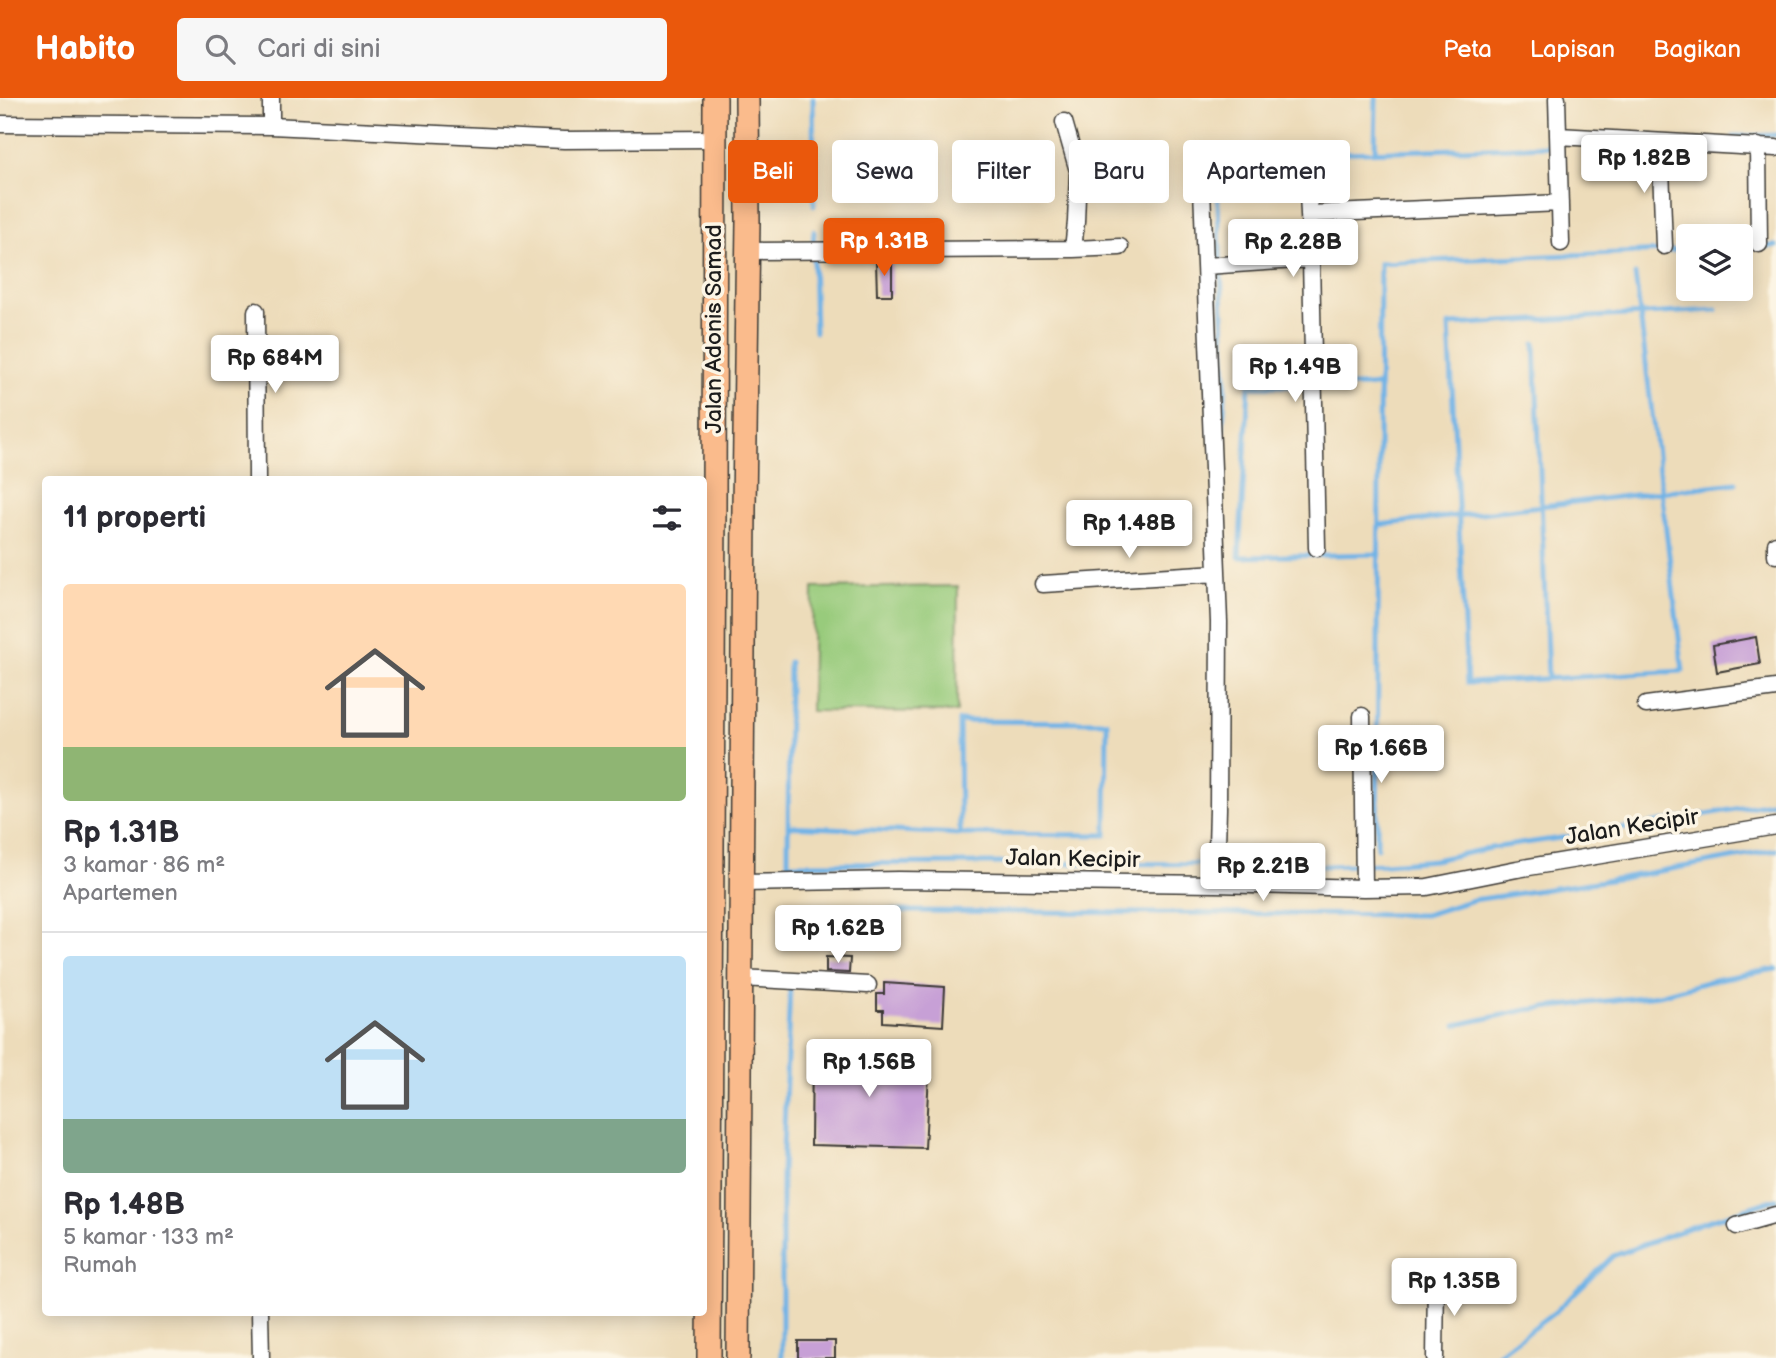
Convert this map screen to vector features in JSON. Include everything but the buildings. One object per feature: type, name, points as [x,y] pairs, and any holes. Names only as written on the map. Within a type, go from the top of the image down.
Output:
[{"type":"highway","name":"Jalan Adonis Samad","points":[[707,1201],[715,98]]},
{"type":"highway","points":[[738,1358],[747,98]]},
{"type":"highway","points":[[714,507],[744,507]]},
{"type":"highway","name":"Jalan Adonis Samad","points":[[707,1316],[709,1358]]},
{"type":"street","points":[[271,98],[271,126]]},
{"type":"street","points":[[1557,98],[1561,243]]},
{"type":"street","points":[[1064,122],[1078,171],[1073,249]]},
{"type":"street","points":[[0,124],[271,126],[565,140],[714,139]]},
{"type":"street","points":[[1558,136],[1776,148]]},
{"type":"street","points":[[1660,142],[1664,246]]},
{"type":"street","points":[[1758,146],[1759,243]]},
{"type":"street","points":[[1205,203],[1218,264],[1216,877]]},
{"type":"street","points":[[1308,203],[1317,548]]},
{"type":"street","points":[[1309,214],[1560,203]]},
{"type":"street","points":[[748,251],[1120,247]]},
{"type":"street","points":[[1218,264],[1311,260]]},
{"type":"street","points":[[256,311],[257,476]]},
{"type":"street","points":[[1776,544],[1776,555]]},
{"type":"street","points":[[1043,584],[1217,573]]},
{"type":"street","points":[[1646,705],[1776,688]]},
{"type":"street","points":[[1362,716],[1364,888]]},
{"type":"street","name":"Jalan Kecipir","points":[[742,883],[1216,877],[1364,888],[1427,887],[1517,869],[1776,826]]},
{"type":"street","points":[[742,978],[869,985]]},
{"type":"street","points":[[1737,1226],[1776,1215]]},
{"type":"street","points":[[1435,1358],[1436,1278]]},
{"type":"street","points":[[260,1316],[261,1358]]},
{"type":"green space","points":[[958,586],[957,712],[811,711],[813,588]]},
{"type":"waterway","points":[[813,98],[814,205]]},
{"type":"waterway","points":[[1375,152],[1376,98]]},
{"type":"waterway","points":[[1220,468],[1226,380],[1216,161],[1297,154],[1549,146],[1546,98]]},
{"type":"waterway","points":[[1734,136],[1776,135]]},
{"type":"waterway","points":[[813,244],[814,231]]},
{"type":"waterway","points":[[1753,247],[1776,246]]},
{"type":"waterway","points":[[1377,848],[1380,263],[1676,251]]},
{"type":"waterway","points":[[813,256],[815,332]]},
{"type":"waterway","points":[[1635,275],[1640,314],[1683,671],[1467,683],[1449,325],[1716,310]]},
{"type":"waterway","points":[[1535,343],[1548,678]]},
{"type":"waterway","points":[[1379,386],[1249,386],[1239,557],[1379,554]]},
{"type":"waterway","points":[[1379,525],[1736,483]]},
{"type":"waterway","points":[[789,662],[788,864],[1239,864],[1293,867],[1385,864],[1434,860],[1491,848],[1776,802]]},
{"type":"waterway","points":[[788,826],[960,834],[1106,835],[1107,722],[959,721],[960,834]]},
{"type":"waterway","points":[[789,910],[1425,915],[1473,900],[1610,880],[1776,850]]},
{"type":"waterway","points":[[1456,1025],[1526,1010],[1659,995],[1718,979],[1776,969]]},
{"type":"waterway","points":[[782,1358],[782,1173],[790,987]]},
{"type":"waterway","points":[[1497,1358],[1497,1355],[1555,1312],[1613,1256],[1776,1199]]}]
